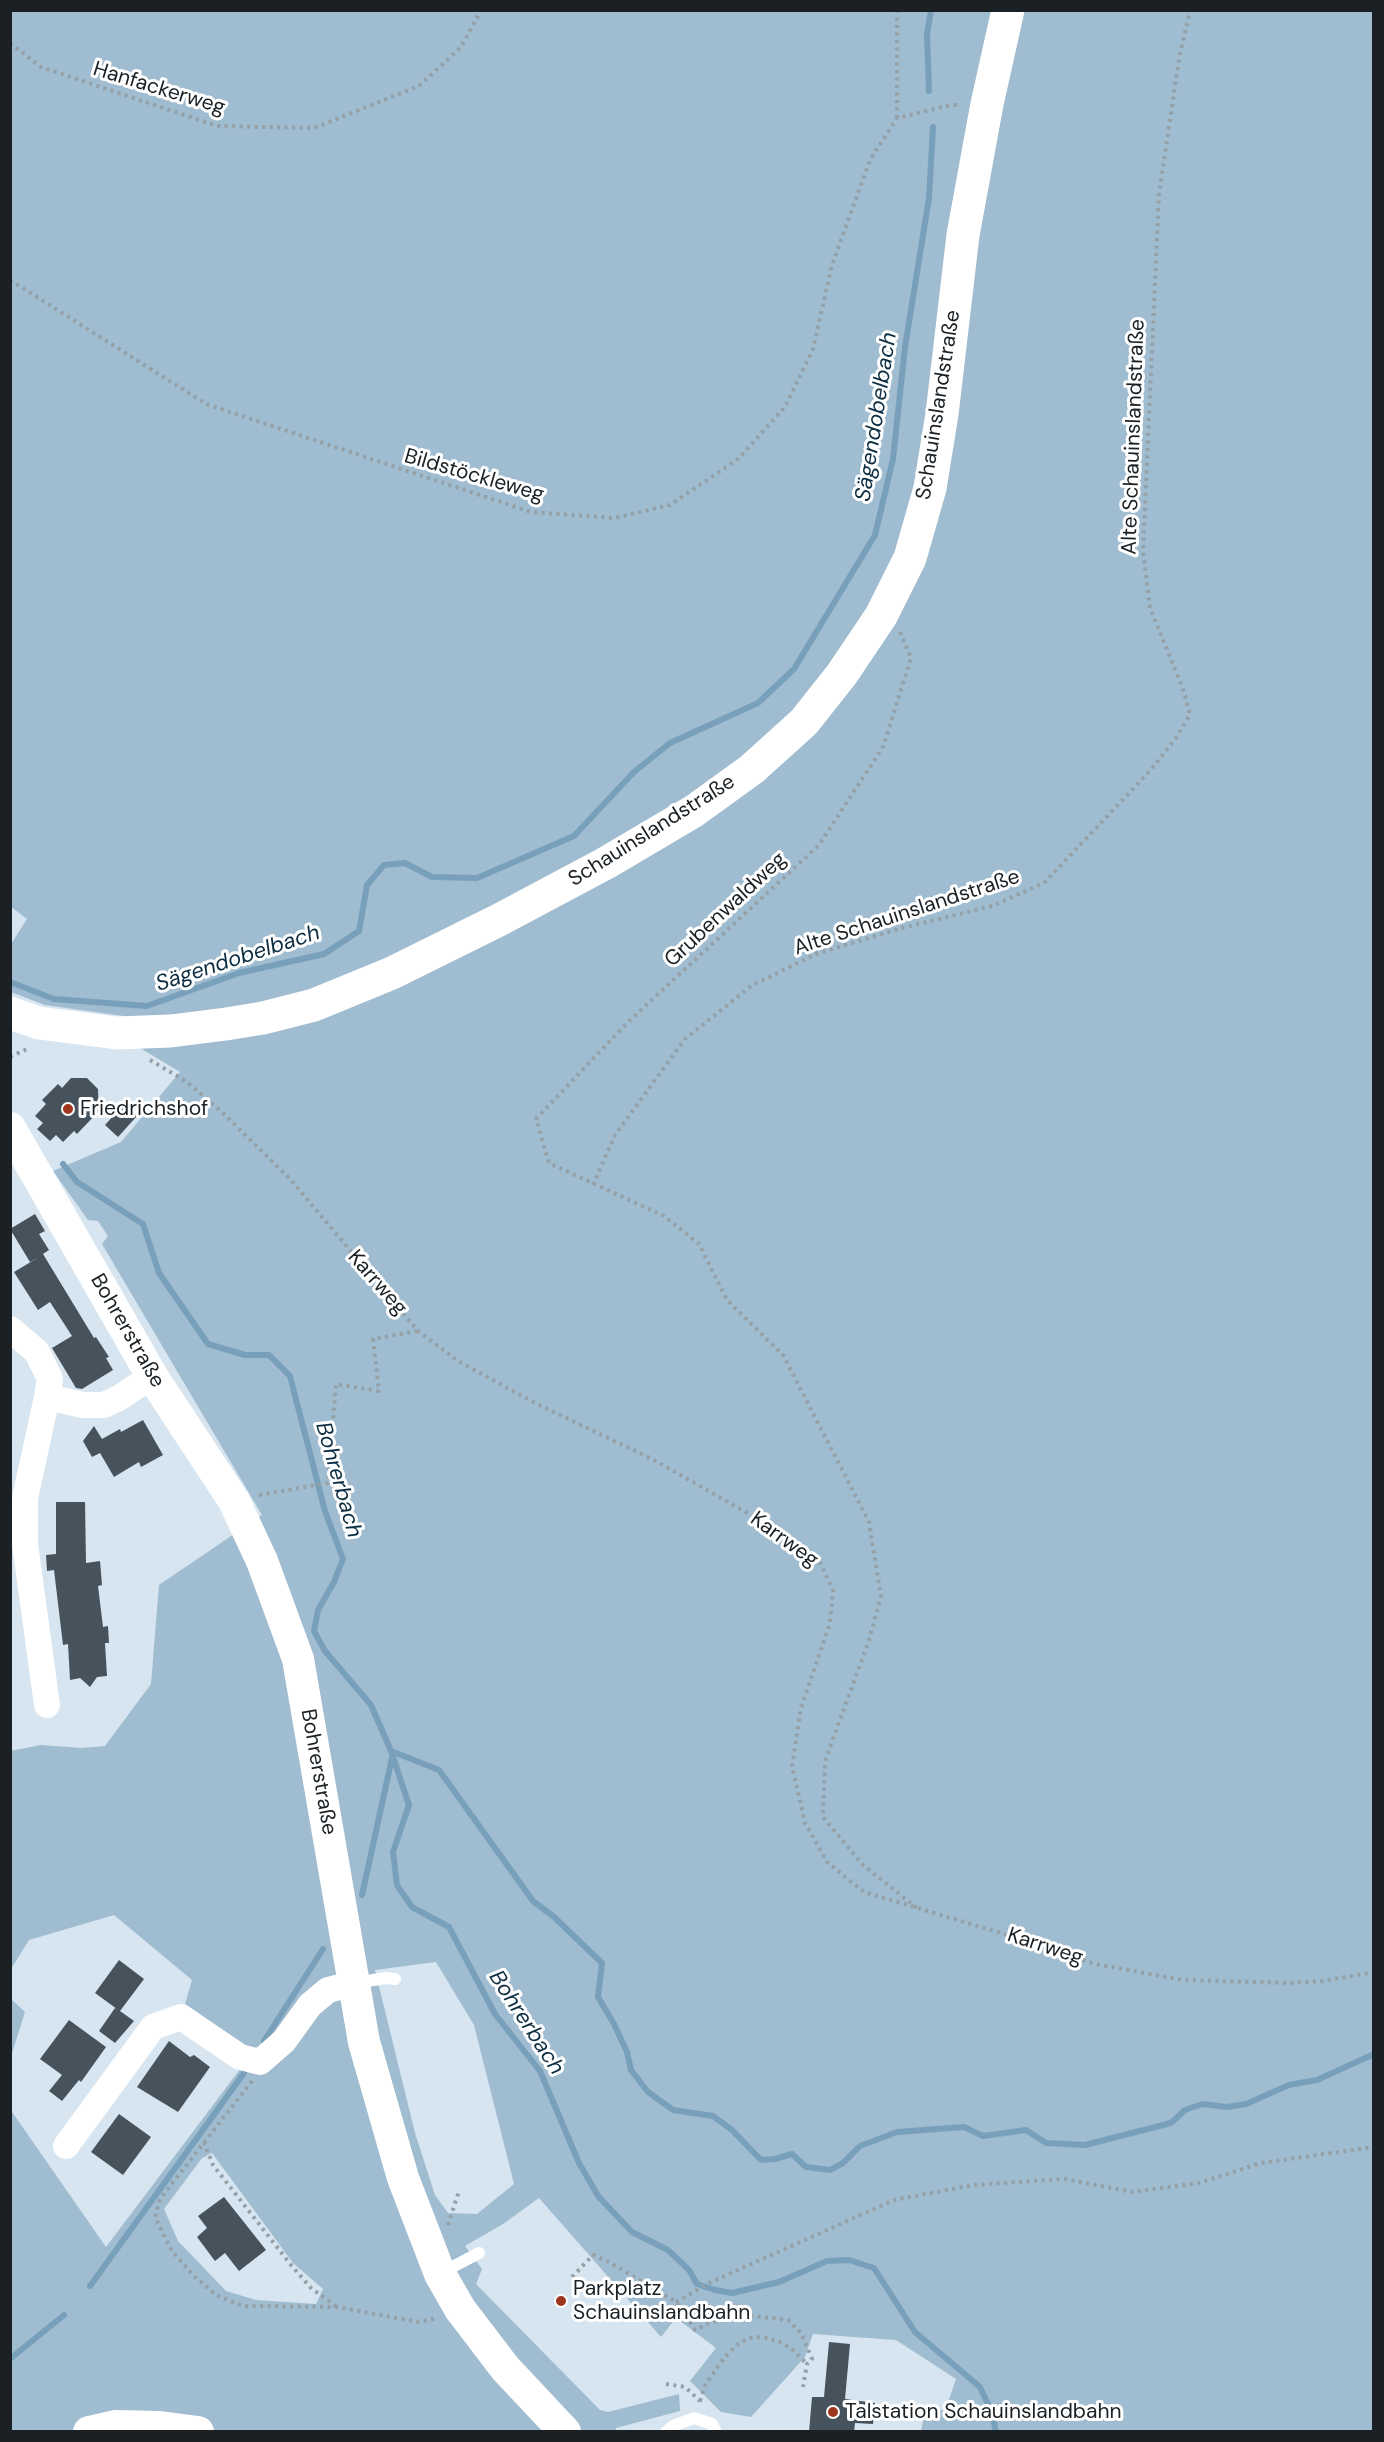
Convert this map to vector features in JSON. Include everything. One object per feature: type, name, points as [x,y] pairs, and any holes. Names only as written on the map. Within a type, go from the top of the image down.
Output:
[{"type":"main road","name":"Schauinslandstraße","points":[[10,1012],[39,1023],[117,1041],[263,1018],[314,1005],[392,973],[606,863],[694,811],[752,769],[804,722],[842,674],[881,616],[910,558],[930,488],[942,414],[963,235],[987,105],[1008,10]]},
{"type":"street","name":"Bohrerstraße","points":[[10,1128],[152,1376],[234,1501],[262,1561],[298,1659],[364,2042],[404,2178],[440,2274],[460,2308],[505,2367],[565,2432]]},
{"type":"street","points":[[10,1329],[36,1352],[50,1379],[26,1498],[25,1544],[47,1705]]},
{"type":"street","points":[[47,1397],[83,1405],[104,1405],[152,1376]]},
{"type":"street","points":[[66,2146],[153,2027],[181,2017],[240,2057],[260,2062],[284,2042],[310,2005],[328,1990],[355,1983]]},
{"type":"street","points":[[89,2432],[115,2426],[160,2427],[198,2432]]},
{"type":"lane","points":[[355,1983],[386,1978],[395,1979]]},
{"type":"lane","points":[[440,2274],[479,2253]]},
{"type":"lane","points":[[666,2432],[673,2426],[694,2418],[712,2424],[716,2432]]},
{"type":"path","name":"Hanfackerweg","points":[[10,44],[41,67],[217,126],[315,128],[418,86],[461,47],[481,10]]},
{"type":"path","points":[[897,10],[897,118],[951,105],[987,105]]},
{"type":"path","name":"Alte Schauinslandstraße","points":[[593,1185],[615,1135],[685,1039],[751,986],[816,954],[902,928],[992,906],[1044,883],[1150,771],[1176,738],[1190,714],[1183,690],[1150,608],[1143,550],[1159,194],[1179,59],[1190,10]]},
{"type":"path","name":"Bildstöckleweg","points":[[10,280],[206,404],[531,512],[614,518],[670,505],[738,459],[785,408],[813,349],[832,265],[870,160],[897,118]]},
{"type":"path","name":"Grubenwaldweg","points":[[593,1185],[549,1163],[536,1119],[628,1022],[819,845],[883,747],[911,658],[903,634],[881,616]]},
{"type":"path","name":"Karrweg","points":[[117,1041],[187,1082],[223,1113],[290,1179],[418,1331],[458,1361],[535,1403],[654,1460],[772,1527],[821,1564],[833,1591],[830,1623],[801,1708],[792,1766],[805,1822],[827,1862],[864,1893],[1018,1938],[1095,1964],[1183,1980],[1323,1982],[1374,1972]]},
{"type":"path","points":[[593,1185],[663,1216],[699,1244],[727,1300],[783,1355],[869,1522],[881,1597],[868,1643],[825,1761],[823,1816],[863,1864],[920,1910]]},
{"type":"path","points":[[234,1501],[248,1496],[328,1483],[336,1384],[379,1391],[373,1339],[418,1331]]},
{"type":"path","points":[[260,2062],[258,2073],[160,2199],[155,2217],[172,2251],[193,2275],[216,2295],[243,2306],[337,2307],[419,2322],[435,2319],[460,2308]]},
{"type":"path","points":[[204,2142],[213,2165],[291,2265],[311,2288],[337,2307]]},
{"type":"path","points":[[676,2302],[709,2283],[894,2200],[972,2185],[1065,2179],[1132,2192],[1198,2183],[1261,2163],[1374,2147]]},
{"type":"path","points":[[572,2277],[593,2255],[609,2262],[676,2302],[695,2331],[709,2324],[744,2315],[789,2320],[801,2333],[812,2359],[807,2364],[803,2387]]},
{"type":"path","points":[[694,2418],[705,2385],[724,2358],[738,2344],[750,2338],[762,2337],[780,2342],[791,2348],[807,2364]]},
{"type":"path","points":[[666,2384],[685,2386],[700,2401]]},
{"type":"shaded area","points":[[11,11],[1373,11],[1373,2431],[921,2431],[926,2406],[945,2411],[956,2379],[896,2340],[813,2334],[805,2357],[751,2417],[721,2412],[690,2381],[716,2348],[676,2318],[661,2337],[539,2198],[503,2224],[465,2246],[482,2269],[476,2284],[600,2410],[608,2412],[679,2394],[680,2411],[616,2428],[616,2432],[11,2431],[10,2109],[106,2247],[238,2072],[246,2047],[185,2004],[192,1980],[114,1915],[29,1940],[11,1969],[10,1751],[41,1745],[82,1748],[105,1746],[151,1684],[159,1585],[262,1515],[102,1244],[108,1236],[98,1221],[88,1220],[53,1171],[121,1142],[180,1072],[140,1048],[138,1018],[45,1005],[11,992],[11,944],[27,919],[10,906]],"holes":[[[436,1962],[474,2025],[514,2184],[477,2214],[448,2213],[435,2195],[415,2133],[375,1970]],[[212,2153],[293,2263],[323,2289],[316,2304],[256,2300],[226,2291],[178,2241],[164,2209],[202,2158]]]},
{"type":"shaded area","points":[[11,1999],[25,2012],[11,2056]]},
{"type":"building","name":"Friedrichshof","points":[[71,1078],[87,1078],[98,1089],[99,1111],[77,1134],[74,1131],[63,1142],[56,1135],[50,1141],[37,1129],[43,1123],[35,1116],[46,1104],[42,1100],[58,1084],[62,1088]]},
{"type":"building","points":[[124,1104],[137,1116],[118,1137],[105,1125]]},
{"type":"building","points":[[35,1214],[45,1231],[39,1234],[49,1250],[43,1254],[94,1338],[96,1337],[109,1357],[106,1358],[113,1370],[82,1389],[76,1388],[52,1348],[72,1336],[50,1302],[38,1310],[14,1272],[39,1257],[30,1262],[10,1229]]},
{"type":"building","points":[[143,1420],[163,1455],[141,1467],[139,1462],[114,1477],[100,1453],[92,1457],[83,1441],[94,1426],[102,1439]]},
{"type":"building","points":[[56,1502],[85,1502],[86,1563],[100,1561],[102,1585],[98,1586],[103,1627],[108,1626],[109,1643],[105,1643],[107,1676],[97,1677],[90,1687],[80,1678],[70,1680],[68,1644],[63,1645],[54,1570],[47,1571],[46,1555],[56,1554]]},
{"type":"building","points":[[119,1960],[144,1979],[120,2011],[134,2021],[115,2043],[99,2031],[115,2008],[117,2009],[95,1993]]},
{"type":"building","points":[[69,2020],[106,2047],[81,2082],[79,2080],[62,2101],[49,2091],[62,2075],[40,2059]]},
{"type":"building","points":[[169,2041],[190,2057],[194,2055],[210,2067],[178,2112],[137,2087]]},
{"type":"building","points":[[119,2114],[151,2137],[123,2175],[91,2152]]},
{"type":"building","points":[[224,2197],[266,2250],[239,2271],[225,2253],[215,2261],[197,2237],[207,2228],[198,2216]]},
{"type":"building","points":[[829,2342],[850,2344],[845,2399],[875,2403],[873,2424],[855,2423],[854,2432],[809,2432],[812,2397],[824,2397]]},
{"type":"waterway","name":"Sägendobelbach","points":[[929,91],[927,34],[931,10]]},
{"type":"waterway","name":"Sägendobelbach","points":[[10,982],[54,999],[147,1006],[239,973],[324,954],[359,931],[367,885],[384,865],[405,863],[432,877],[477,878],[574,836],[634,772],[670,743],[758,703],[794,669],[875,535],[893,459],[905,347],[929,198],[933,127]]},
{"type":"waterway","name":"Bohrerbach","points":[[63,1164],[77,1182],[143,1224],[159,1273],[208,1344],[245,1355],[269,1355],[290,1376],[325,1511],[343,1559],[334,1582],[318,1610],[314,1631],[325,1651],[371,1705],[391,1751],[409,1805],[393,1852],[397,1885],[412,1907],[449,1927],[495,2014],[540,2071],[579,2163],[598,2196],[632,2232],[668,2250],[689,2270],[697,2284],[715,2290],[732,2293],[779,2282],[827,2261],[849,2260],[874,2268],[915,2332],[980,2387],[992,2413],[996,2432]]},
{"type":"waterway","points":[[391,1751],[439,1770],[533,1901],[554,1917],[602,1963],[598,1997],[627,2052],[631,2070],[648,2092],[673,2110],[713,2116],[732,2130],[761,2160],[792,2154],[806,2167],[830,2170],[843,2163],[860,2146],[897,2132],[964,2127],[983,2136],[1026,2130],[1046,2143],[1085,2145],[1171,2123],[1185,2110],[1202,2104],[1227,2107],[1246,2104],[1289,2085],[1317,2080],[1374,2054]]},
{"type":"waterway","points":[[362,1895],[392,1758]]},
{"type":"waterway","points":[[264,2041],[323,1949]]},
{"type":"waterway","points":[[90,2286],[244,2073]]},
{"type":"waterway","points":[[10,2359],[64,2315]]},
{"type":"place","name":"Friedrichshof","points":[[68,1109]]},
{"type":"place","name":"Parkplatz Schauinslandbahn","points":[[561,2301]]},
{"type":"place","name":"Talstation Schauinslandbahn","points":[[833,2412]]}]
